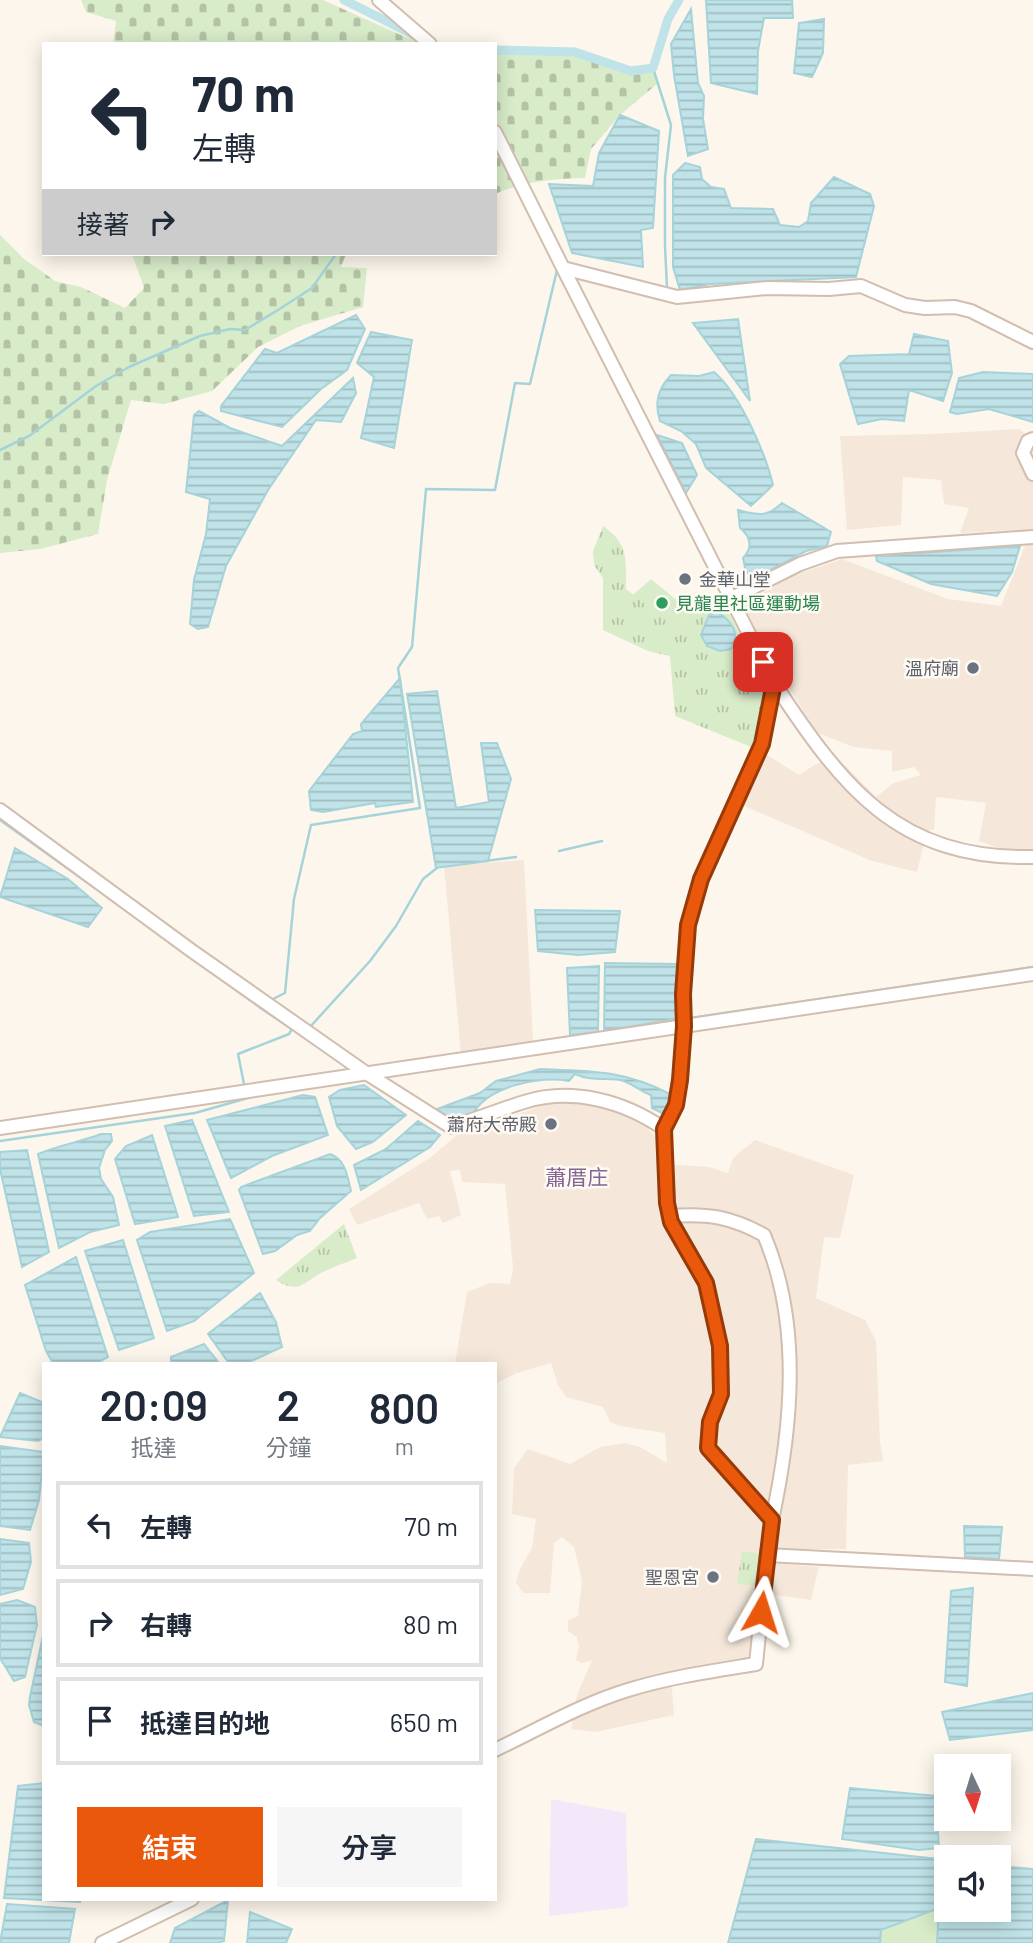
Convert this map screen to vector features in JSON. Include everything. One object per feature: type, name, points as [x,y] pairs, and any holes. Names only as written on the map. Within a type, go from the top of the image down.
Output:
[{"type":"street","points":[[379,0],[428,42]]},
{"type":"street","points":[[497,136],[774,683],[813,742],[859,796],[892,821],[926,839],[963,851],[1006,858],[1033,857]]},
{"type":"street","points":[[564,268],[677,297],[767,288],[829,289],[862,286],[905,304],[955,307],[971,311],[1033,342]]},
{"type":"street","points":[[1033,439],[1028,441],[1024,453],[1033,474]]},
{"type":"street","points":[[730,598],[800,564],[837,551],[1033,537]]},
{"type":"street","points":[[772,1520],[708,1448],[710,1422],[721,1394],[720,1346],[706,1283],[671,1222],[667,1203],[664,1129],[676,1105],[684,1026],[683,994],[688,925],[701,879],[762,744],[774,683]]},
{"type":"street","points":[[0,810],[192,951],[366,1073],[451,1127],[526,1101],[591,1097],[647,1117],[664,1129]]},
{"type":"street","points":[[0,1128],[1033,974]]},
{"type":"street","points":[[497,1749],[595,1702],[628,1690],[755,1664],[767,1555],[782,1476],[790,1406],[790,1371],[783,1294],[764,1235],[723,1217],[701,1214],[671,1216]]},
{"type":"street","points":[[767,1555],[1033,1569]]},
{"type":"street","points":[[102,1943],[188,1901]]},
{"type":"shaded area","points":[[1020,429],[1033,441],[1033,850],[1004,850],[979,841],[986,803],[936,797],[934,830],[927,831],[917,872],[872,861],[742,805],[767,755],[799,775],[816,764],[837,757],[876,797],[894,783],[921,775],[914,767],[892,772],[892,751],[854,747],[817,733],[760,641],[744,606],[786,578],[842,559],[948,599],[1001,606],[1025,546],[1018,530],[960,533],[969,508],[944,504],[941,480],[903,477],[901,525],[847,530],[840,436]]},
{"type":"shaded area","points":[[524,860],[533,1042],[461,1054],[444,866]]},
{"type":"shaded area","points":[[568,1101],[608,1106],[639,1120],[656,1137],[663,1164],[709,1167],[728,1173],[733,1158],[755,1140],[854,1175],[840,1238],[824,1237],[816,1298],[865,1320],[876,1341],[883,1461],[848,1465],[846,1549],[776,1549],[775,1563],[819,1567],[811,1600],[769,1594],[757,1598],[748,1659],[671,1676],[674,1715],[596,1732],[571,1729],[577,1695],[592,1660],[582,1663],[576,1660],[579,1647],[577,1637],[568,1631],[568,1620],[578,1616],[582,1581],[574,1547],[562,1537],[554,1543],[550,1593],[523,1593],[516,1582],[532,1548],[536,1519],[512,1514],[514,1468],[528,1449],[570,1464],[600,1447],[625,1443],[640,1447],[667,1463],[665,1433],[620,1426],[610,1422],[603,1407],[566,1397],[558,1385],[551,1363],[517,1373],[497,1383],[497,1362],[455,1362],[467,1292],[490,1283],[510,1284],[513,1269],[505,1184],[462,1182],[460,1170],[450,1171],[461,1215],[443,1223],[439,1216],[427,1219],[419,1203],[357,1225],[349,1209],[431,1157],[457,1135],[544,1105]]},
{"type":"shaded area","points":[[551,1799],[626,1813],[628,1907],[549,1916]]},
{"type":"green space","points":[[81,0],[323,0],[422,42],[113,42],[116,21],[86,12]]},
{"type":"green space","points":[[497,50],[566,52],[584,55],[631,71],[653,68],[658,83],[620,115],[591,149],[585,178],[528,183],[497,193]]},
{"type":"green space","points":[[0,235],[24,259],[55,281],[81,287],[125,308],[144,288],[133,256],[345,256],[341,267],[367,268],[363,307],[300,326],[258,347],[212,391],[164,404],[131,400],[107,480],[98,534],[40,549],[0,553]]},
{"type":"green space","points":[[603,526],[622,546],[626,561],[626,589],[674,627],[691,612],[722,599],[770,696],[756,749],[675,716],[670,656],[648,651],[603,630],[603,578],[594,565],[593,551]]},
{"type":"green space","name":"見龍里社區運動場","points":[[651,579],[691,612],[674,628],[633,595]]},
{"type":"green space","points":[[344,1224],[357,1258],[325,1271],[300,1286],[290,1286],[276,1280]]},
{"type":"green space","points":[[742,1551],[767,1555],[764,1586],[737,1584]]},
{"type":"green space","points":[[934,1910],[934,1922],[938,1922],[937,1943],[880,1943],[881,1931]]},
{"type":"water","points":[[706,0],[792,0],[793,18],[764,18],[758,51],[757,94],[711,83]]},
{"type":"water","points":[[691,9],[698,83],[704,96],[703,119],[708,149],[688,156],[671,44]]},
{"type":"water","points":[[824,19],[823,53],[812,77],[794,73],[799,23]]},
{"type":"water","points":[[620,115],[659,131],[653,228],[641,230],[643,267],[572,253],[549,184],[593,186],[599,153]]},
{"type":"water","points":[[685,163],[700,167],[702,179],[711,187],[724,189],[731,208],[773,209],[780,225],[799,227],[808,221],[811,203],[834,177],[870,194],[874,206],[856,277],[710,284],[680,290],[673,267],[673,175]]},
{"type":"water","points":[[356,315],[365,329],[347,370],[321,389],[282,427],[221,411],[221,406],[265,349],[277,353]]},
{"type":"water","points":[[738,319],[750,401],[693,323]]},
{"type":"water","points":[[371,332],[412,340],[394,448],[361,438],[374,377],[357,363]]},
{"type":"water","points":[[914,334],[948,341],[952,373],[943,401],[909,390],[904,421],[882,419],[858,424],[840,364],[849,356],[909,354]]},
{"type":"water","points":[[714,372],[733,394],[750,424],[773,485],[751,506],[706,468],[696,444],[681,431],[660,421],[658,396],[671,375],[699,376]]},
{"type":"water","points":[[983,372],[1033,374],[1033,422],[989,409],[957,414],[950,412],[959,378]]},
{"type":"water","points":[[353,378],[356,393],[341,422],[316,420],[268,490],[226,566],[208,627],[198,629],[190,624],[194,580],[206,534],[210,499],[186,492],[194,415],[199,411],[230,428],[282,446]]},
{"type":"water","points":[[657,435],[682,443],[697,475],[686,493]]},
{"type":"water","points":[[782,503],[831,532],[827,546],[806,551],[748,582],[743,558],[749,543],[747,535],[740,528],[738,510],[762,514]]},
{"type":"water","points":[[1020,546],[1012,572],[997,596],[931,584],[877,561],[876,556]]},
{"type":"water","points":[[717,612],[727,619],[735,633],[731,649],[720,651],[707,646],[701,635],[709,615]]},
{"type":"water","points":[[400,678],[413,802],[376,807],[375,803],[323,812],[311,810],[309,791],[353,734],[362,731],[361,724]]},
{"type":"water","points":[[437,691],[456,808],[489,802],[481,743],[497,743],[511,779],[488,861],[436,868],[407,694]]},
{"type":"water","points":[[15,848],[68,879],[102,908],[88,927],[0,897]]},
{"type":"water","points":[[535,910],[620,911],[615,952],[578,955],[538,951]]},
{"type":"water","points":[[605,963],[679,964],[676,1019],[604,1031]]},
{"type":"water","points":[[599,966],[598,1032],[570,1035],[567,968]]},
{"type":"water","points":[[540,1069],[591,1071],[622,1076],[670,1094],[669,1102],[662,1113],[652,1108],[651,1095],[627,1082],[586,1078],[575,1074],[569,1081],[543,1080],[515,1085],[489,1097],[472,1116],[449,1118],[437,1109],[480,1093],[496,1081]]},
{"type":"water","points":[[364,1085],[406,1115],[373,1142],[356,1149],[337,1126],[329,1097],[340,1090]]},
{"type":"water","points":[[303,1095],[315,1097],[328,1135],[272,1156],[231,1178],[207,1120]]},
{"type":"water","points":[[192,1120],[229,1212],[194,1216],[165,1126]]},
{"type":"water","points":[[418,1121],[440,1135],[430,1147],[361,1190],[354,1165],[386,1149]]},
{"type":"water","points":[[101,1134],[111,1134],[112,1141],[105,1150],[99,1168],[101,1179],[113,1197],[119,1225],[90,1232],[59,1248],[38,1154]]},
{"type":"water","points":[[152,1135],[178,1217],[135,1224],[115,1159],[126,1146]]},
{"type":"water","points":[[27,1150],[49,1252],[22,1267],[0,1169],[0,1152]]},
{"type":"water","points":[[330,1154],[343,1164],[351,1191],[320,1218],[310,1231],[297,1235],[275,1251],[263,1254],[239,1190],[241,1187]]},
{"type":"water","points":[[230,1219],[254,1273],[194,1321],[167,1331],[137,1240],[150,1232]]},
{"type":"water","points":[[123,1240],[154,1338],[119,1350],[85,1251]]},
{"type":"water","points":[[76,1257],[108,1357],[99,1362],[52,1362],[46,1351],[25,1285]]},
{"type":"water","points":[[260,1293],[276,1322],[282,1347],[249,1362],[228,1362],[208,1334]]},
{"type":"water","points":[[204,1344],[218,1362],[171,1362],[171,1357]]},
{"type":"water","points":[[20,1393],[42,1402],[42,1439],[38,1441],[0,1437]]},
{"type":"water","points":[[0,1446],[42,1452],[39,1500],[30,1530],[0,1526]]},
{"type":"water","points":[[964,1526],[1002,1527],[999,1559],[965,1557]]},
{"type":"water","points":[[0,1539],[29,1543],[31,1562],[23,1589],[0,1595]]},
{"type":"water","points":[[973,1588],[967,1686],[945,1682],[951,1591]]},
{"type":"water","points":[[17,1600],[35,1607],[37,1625],[25,1677],[14,1681],[0,1658],[0,1604]]},
{"type":"water","points":[[42,1640],[42,1725],[34,1722],[29,1705]]},
{"type":"water","points":[[1033,1693],[1033,1730],[950,1740],[942,1712]]},
{"type":"water","points":[[42,1783],[42,1900],[4,1898],[18,1786]]},
{"type":"water","points":[[850,1788],[934,1796],[934,1831],[938,1831],[939,1845],[934,1845],[934,1848],[918,1850],[842,1839]]},
{"type":"water","points":[[756,1839],[934,1859],[934,1910],[881,1930],[880,1943],[728,1943]]},
{"type":"water","points":[[1011,1867],[1033,1869],[1033,1943],[937,1943],[938,1922],[1011,1922]]},
{"type":"water","points":[[228,1901],[224,1941],[170,1943],[175,1928]]},
{"type":"water","points":[[7,1904],[75,1909],[69,1943],[0,1943]]},
{"type":"water","points":[[250,1912],[292,1929],[286,1943],[247,1943]]},
{"type":"waterway","points":[[344,0],[414,35]]},
{"type":"waterway","points":[[497,50],[575,52],[631,71],[653,68],[668,19],[679,0]]},
{"type":"waterway","points":[[651,284],[667,288],[665,178],[671,125],[653,68]]},
{"type":"waterway","points":[[0,450],[29,436],[96,386],[129,367],[200,336],[230,329],[245,330],[312,288],[335,256]]},
{"type":"waterway","points":[[566,262],[580,266]]},
{"type":"waterway","points":[[273,999],[285,993],[294,899],[311,825],[420,808],[398,668],[412,647],[426,489],[495,490],[515,383],[530,384],[557,270]]},
{"type":"waterway","points":[[0,820],[162,936]]},
{"type":"waterway","points":[[559,851],[602,841]]},
{"type":"waterway","points":[[485,861],[516,857]]},
{"type":"waterway","points":[[310,1027],[370,961],[396,926],[423,879],[437,868]]},
{"type":"waterway","points":[[204,967],[258,1006]]},
{"type":"waterway","points":[[691,1018],[1033,967]]},
{"type":"waterway","points":[[244,1084],[238,1054],[289,1034],[292,1029],[259,1007]]},
{"type":"waterway","points":[[347,1052],[367,1066]]},
{"type":"waterway","points":[[0,1141],[195,1113],[248,1098]]},
{"type":"place","name":"金華山堂","points":[[685,579]]},
{"type":"place","name":"見龍里社區運動場","points":[[662,603]]},
{"type":"place","name":"溫府廟","points":[[973,668]]},
{"type":"place","name":"蕭府大帝殿","points":[[551,1124]]},
{"type":"place","name":"聖恩宮","points":[[713,1577]]},
{"type":"district","name":"蕭厝庄","points":[[577,1176]]},
{"type":"route","points":[[761,1612],[772,1520],[708,1448],[710,1422],[721,1394],[720,1346],[706,1283],[671,1222],[667,1203],[664,1129],[676,1105],[680,1080],[688,925],[701,879],[762,744],[774,683],[763,662]]}]
